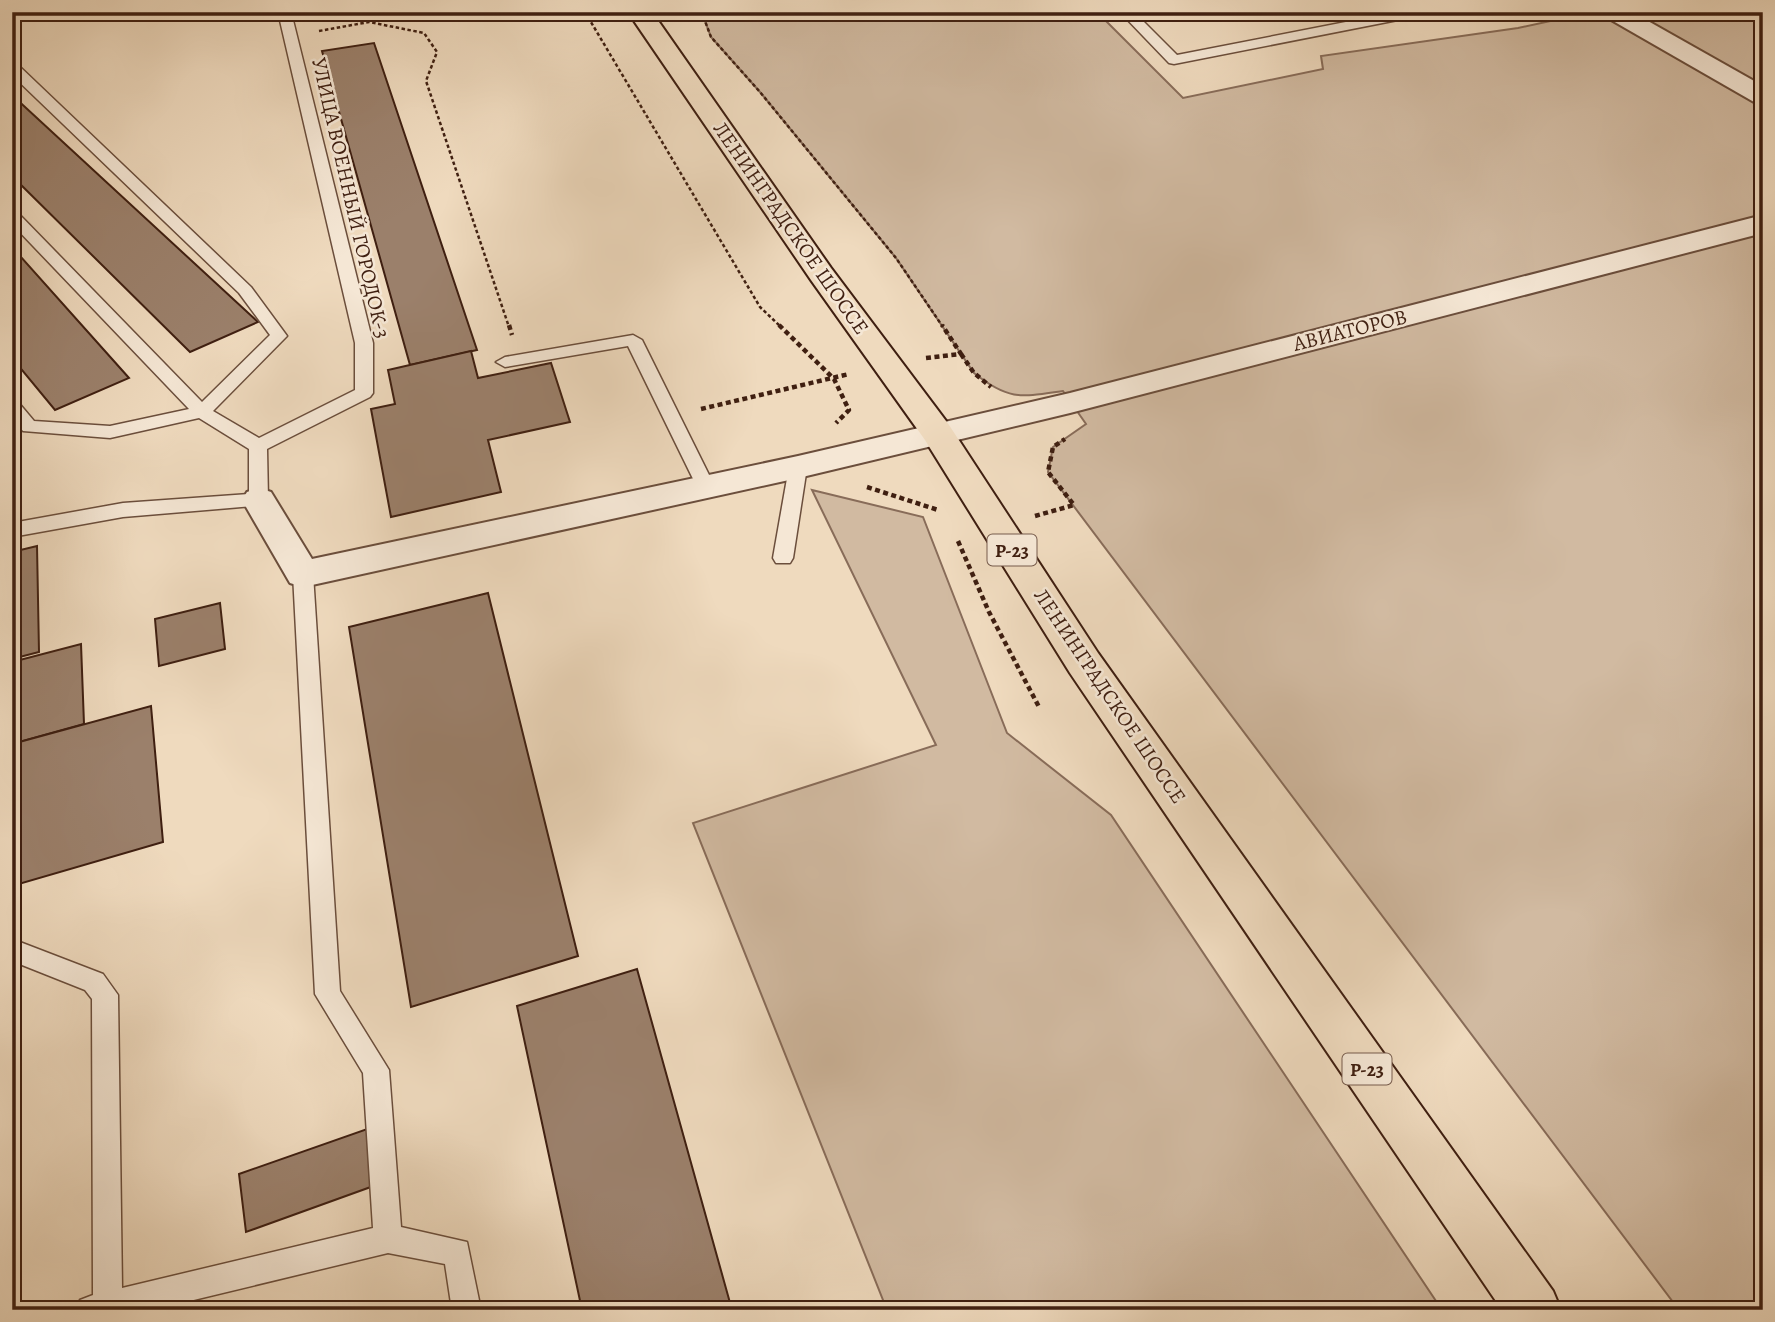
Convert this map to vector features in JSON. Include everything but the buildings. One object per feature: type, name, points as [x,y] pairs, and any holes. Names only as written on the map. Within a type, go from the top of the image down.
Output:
[{"type":"highway","name":"ЛЕНИНГРАДСКОЕ ШОССЕ","points":[[640,12],[821,274],[937,433],[1084,663],[1534,1310]]},
{"type":"street","points":[[1614,12],[1763,97]]},
{"type":"street","name":"АВИАТОРОВ","points":[[303,574],[806,465],[1070,403],[1763,224]]},
{"type":"street","points":[[259,500],[303,574]]},
{"type":"lane","name":"УЛИЦА ВОЕННЫЙ ГОРОДОК-3","points":[[258,446],[364,393],[364,343],[284,12]]},
{"type":"lane","points":[[1126,12],[1174,60],[1418,12]]},
{"type":"lane","points":[[12,67],[245,290],[279,336],[202,412],[110,432],[29,426],[12,406]]},
{"type":"lane","points":[[12,215],[202,412],[258,446],[259,500],[123,510],[12,530]]},
{"type":"lane","points":[[513,361],[633,340],[673,415],[706,487]]},
{"type":"lane","points":[[783,558],[806,465]]},
{"type":"lane","points":[[303,574],[328,994],[376,1070],[388,1239]]},
{"type":"lane","points":[[12,950],[94,982],[105,995],[99,1307],[388,1239],[457,1252],[467,1310]]},
{"type":"path","points":[[585,12],[760,307],[834,379],[849,410],[830,429],[806,438],[806,465],[817,474],[937,508],[944,519]]},
{"type":"path","points":[[290,36],[369,22],[424,33],[437,52],[426,81],[513,361]]},
{"type":"path","points":[[961,354],[974,373],[1000,390]]},
{"type":"path","points":[[1039,706],[989,612],[957,539],[1074,505],[1048,472],[1053,447],[1086,424],[1070,403]]},
{"type":"shaded area","points":[[710,12],[1097,12],[1183,98],[1323,69],[1321,56],[1518,28],[1592,12],[1763,12],[1763,1310],[1679,1310],[1048,472],[1053,447],[1086,424],[1063,391],[1016,395],[997,388],[974,373],[896,258],[760,92],[711,37],[705,21]]},
{"type":"shaded area","points":[[812,490],[923,517],[1007,733],[1111,815],[1442,1310],[887,1310],[693,823],[936,745]]}]
